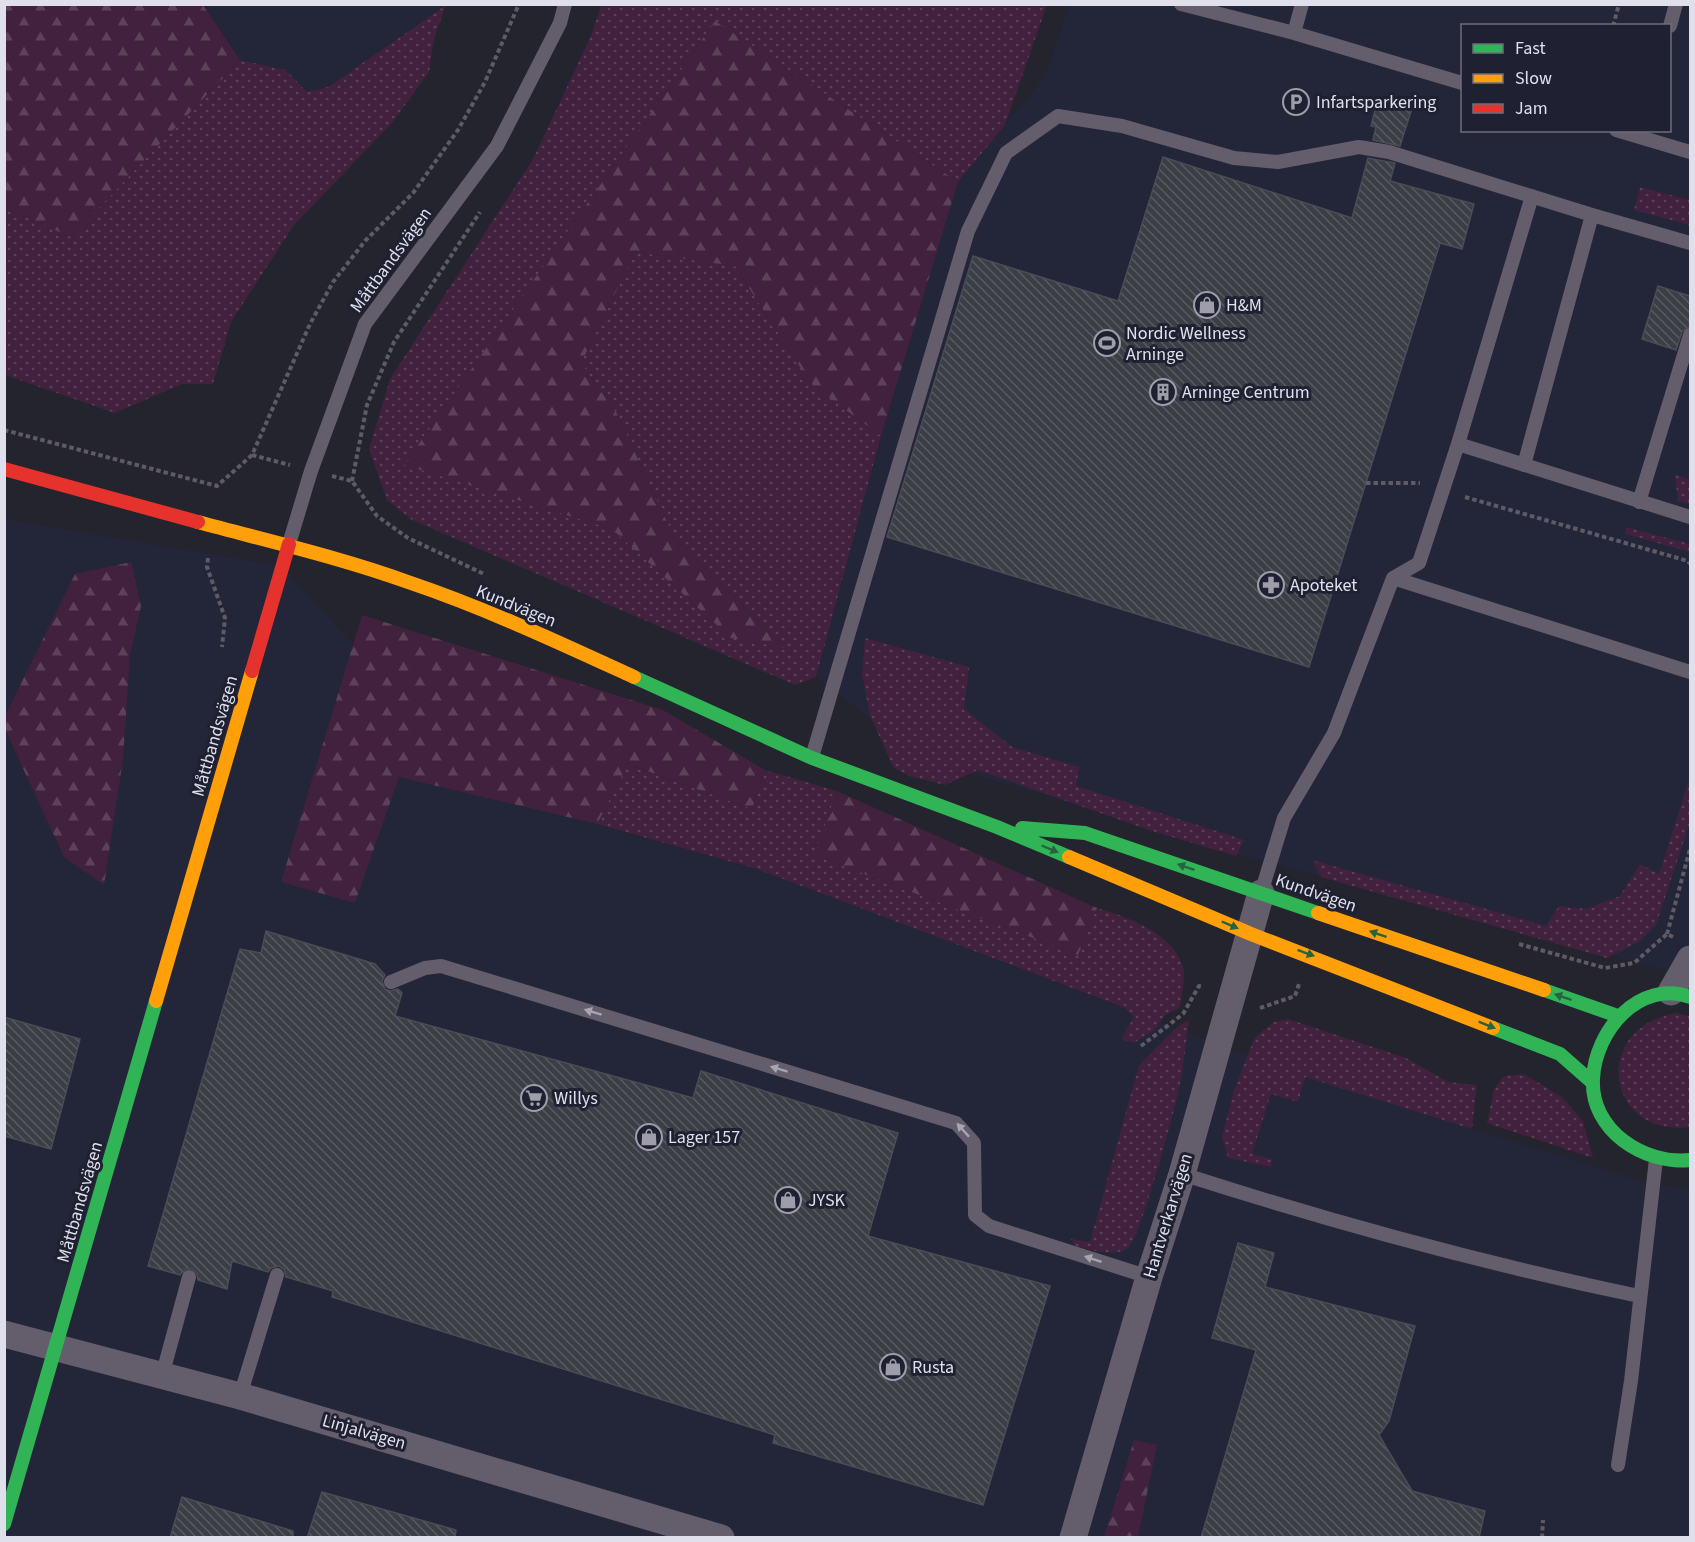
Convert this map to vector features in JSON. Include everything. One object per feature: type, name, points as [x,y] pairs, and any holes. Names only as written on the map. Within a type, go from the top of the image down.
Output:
[{"type":"street","name":"Kundvägen","points":[[4,469],[212,526],[289,544],[409,582],[536,633],[812,758],[997,827],[1251,934],[1560,1054],[1593,1083]]},
{"type":"street","name":"Måttbandsvägen","points":[[4,1524],[57,1350],[289,544]]},
{"type":"street","name":"Kundvägen","points":[[997,827],[1085,833],[1618,1016]]},
{"type":"street","name":"Hantverkarvägen","points":[[1073,1538],[1149,1277],[1182,1174],[1261,893]]},
{"type":"street","points":[[1690,959],[1681,994],[1642,999],[1618,1016],[1600,1044],[1593,1083],[1600,1112],[1616,1136],[1640,1153],[1656,1159],[1690,1160]]},
{"type":"street","name":"Linjalvägen","points":[[4,1334],[57,1350],[240,1396],[721,1538]]},
{"type":"lane","name":"Måttbandsvägen","points":[[289,544],[311,471],[365,324],[497,146],[560,23],[565,4]]},
{"type":"lane","points":[[1180,4],[1294,33],[1461,84]]},
{"type":"lane","points":[[1294,33],[1302,4]]},
{"type":"lane","points":[[1671,24],[1676,4]]},
{"type":"lane","points":[[812,758],[968,231],[1006,153],[1058,116],[1122,126],[1234,158],[1278,162],[1359,147],[1379,150],[1690,243]]},
{"type":"lane","points":[[1638,134],[1690,152]]},
{"type":"lane","points":[[1261,893],[1284,818],[1334,733],[1393,578],[1419,562],[1458,444],[1532,196]]},
{"type":"lane","points":[[1524,465],[1592,215]]},
{"type":"lane","points":[[1639,502],[1690,334]]},
{"type":"lane","points":[[1458,444],[1690,517]]},
{"type":"lane","points":[[1393,578],[1690,672]]},
{"type":"lane","points":[[391,982],[425,968],[441,966],[956,1123],[974,1143],[975,1215],[989,1226],[1149,1277]]},
{"type":"lane","points":[[1618,1465],[1631,1381],[1656,1159]]},
{"type":"lane","points":[[1182,1174],[1274,1205],[1549,1278],[1639,1296]]},
{"type":"lane","points":[[240,1396],[277,1275]]},
{"type":"lane","points":[[162,1376],[189,1278]]},
{"type":"path","points":[[222,654],[225,618],[207,567],[217,486],[252,455],[310,324],[333,282],[365,241],[413,193],[458,130],[484,82],[519,4]]},
{"type":"path","points":[[1614,24],[1619,4]]},
{"type":"path","points":[[483,208],[394,342],[367,405],[352,482],[377,516],[408,538],[495,579]]},
{"type":"path","points":[[4,430],[217,486]]},
{"type":"path","points":[[252,455],[311,471]]},
{"type":"path","points":[[1366,483],[1419,483],[1688,561],[1690,564]]},
{"type":"path","points":[[1667,934],[1690,849]]},
{"type":"path","points":[[1542,1538],[1543,1520]]},
{"type":"shaded area","points":[[203,5],[445,5],[328,87],[307,92],[286,70],[240,60]]},
{"type":"shaded area","name":"Arninge Centrum","points":[[1069,5],[1690,5],[1690,977],[1149,830],[1046,795],[925,762],[816,677],[881,436],[958,182],[1046,75]]},
{"type":"shaded area","points":[[4,519],[281,566],[494,796],[757,869],[1305,1077],[1652,1184],[1690,1188],[1690,1537],[5,1537]]},
{"type":"green space","points":[[5,4],[203,5],[240,60],[71,237],[5,208]]},
{"type":"green space","points":[[446,5],[434,39],[429,72],[392,123],[294,225],[231,322],[213,384],[182,384],[115,413],[5,375],[5,208],[71,237],[240,60],[286,70],[307,92],[328,87]]},
{"type":"green space","points":[[601,5],[1047,5],[1005,125],[958,182],[715,21],[405,464],[612,529],[731,637],[784,647],[674,537],[617,414],[581,363],[635,252],[735,266],[811,384],[881,436],[816,677],[795,685],[412,520],[387,500],[369,449],[390,379],[533,159],[591,36]]},
{"type":"green space","points":[[715,21],[958,182],[881,436],[811,384],[735,266],[635,252],[581,363],[617,414],[674,537],[785,648],[731,638],[612,529],[404,465]]},
{"type":"green space","points":[[1640,187],[1690,200],[1690,225],[1634,210]]},
{"type":"green space","points":[[1675,475],[1690,479],[1690,505],[1678,501]]},
{"type":"green space","points":[[1626,527],[1690,544],[1690,556],[1687,551],[1625,534]]},
{"type":"green space","points":[[131,562],[141,606],[130,655],[123,759],[104,885],[64,857],[5,729],[5,716],[75,574]]},
{"type":"green space","points":[[362,615],[663,710],[765,770],[752,809],[628,764],[597,824],[399,777],[355,903],[281,882]]},
{"type":"green space","points":[[865,638],[969,667],[964,709],[1012,747],[1079,767],[1076,786],[1244,840],[1236,856],[1149,830],[978,770],[945,785],[909,776],[894,768],[870,716],[862,674]]},
{"type":"green space","points":[[627,764],[752,809],[765,770],[837,791],[815,855],[1078,955],[1097,908],[1122,916],[1148,928],[1169,944],[1177,954],[1184,970],[1180,1008],[1166,1014],[1154,1030],[1134,1043],[1121,1039],[1134,1017],[1125,1008],[757,869],[597,824]]},
{"type":"green space","points":[[1690,777],[1690,822],[1656,925],[1640,941],[1607,958],[1321,877],[1312,860],[1546,926],[1559,906],[1586,909],[1620,896],[1640,864],[1659,874]]},
{"type":"green space","points":[[837,791],[1097,908],[1078,955],[814,855]]},
{"type":"green space","points":[[1676,1013],[1690,1016],[1690,1127],[1662,1126],[1641,1117],[1627,1101],[1619,1081],[1620,1060],[1629,1040],[1648,1023]]},
{"type":"green space","points":[[1288,1019],[1406,1058],[1448,1082],[1477,1085],[1472,1129],[1305,1077],[1298,1102],[1271,1094],[1252,1154],[1272,1159],[1271,1167],[1228,1158],[1222,1137],[1234,1090],[1255,1037],[1274,1022]]},
{"type":"green space","points":[[1189,1020],[1183,1068],[1158,1170],[1129,1247],[1123,1251],[1110,1253],[1075,1246],[1071,1239],[1090,1242],[1139,1065],[1178,1026]]},
{"type":"green space","points":[[1524,1074],[1562,1097],[1583,1121],[1593,1158],[1487,1123],[1494,1089],[1504,1076]]},
{"type":"green space","points":[[1134,1440],[1157,1445],[1138,1537],[1104,1537]]},
{"type":"building","points":[[1378,99],[1412,108],[1400,146],[1373,140],[1376,127],[1371,126]]},
{"type":"building","name":"Arninge Centrum","points":[[1163,157],[1352,218],[1368,158],[1395,163],[1390,181],[1474,204],[1462,249],[1440,243],[1309,667],[887,537],[973,256],[1118,301]]},
{"type":"building","points":[[1658,286],[1690,296],[1690,326],[1682,332],[1676,350],[1642,339]]},
{"type":"building","points":[[266,931],[375,964],[385,975],[382,981],[385,989],[390,991],[398,989],[402,993],[395,1016],[693,1098],[701,1071],[898,1133],[868,1236],[1050,1286],[983,1505],[773,1443],[775,1435],[332,1297],[333,1291],[286,1277],[284,1269],[279,1266],[271,1268],[268,1272],[232,1261],[227,1289],[198,1280],[197,1274],[192,1269],[186,1269],[180,1275],[148,1266],[240,949],[261,953]]},
{"type":"building","points":[[4,1017],[80,1039],[51,1149],[4,1136]]},
{"type":"building","points":[[1238,1243],[1274,1253],[1265,1287],[1415,1326],[1389,1421],[1379,1435],[1412,1491],[1485,1511],[1479,1538],[1201,1538],[1256,1350],[1212,1338]]},
{"type":"building","points":[[322,1492],[456,1530],[455,1538],[307,1538]]},
{"type":"building","points":[[182,1497],[293,1531],[293,1538],[170,1538]]},
{"type":"traffic: fast","points":[[634,677],[812,758],[997,827],[1069,857]]},
{"type":"traffic: fast","points":[[1022,828],[1085,833],[1318,913]]},
{"type":"traffic: fast","points":[[1544,990],[1618,1016]]},
{"type":"traffic: fast","points":[[1690,997],[1671,993],[1654,995],[1637,1002],[1623,1013],[1611,1027],[1602,1043],[1593,1079],[1594,1097],[1600,1114],[1623,1140],[1655,1157],[1690,1160]]},
{"type":"traffic: fast","points":[[4,1524],[156,1001]]},
{"type":"traffic: fast","points":[[1493,1028],[1560,1054],[1593,1083]]},
{"type":"traffic: slow","points":[[198,522],[356,565],[437,592],[522,626],[634,677]]},
{"type":"traffic: slow","points":[[156,1001],[252,671]]},
{"type":"traffic: slow","points":[[1069,857],[1251,934],[1493,1028]]},
{"type":"traffic: slow","points":[[1318,913],[1544,990]]},
{"type":"traffic: jam","points":[[4,469],[198,522]]},
{"type":"traffic: jam","points":[[252,671],[289,544]]},
{"type":"place","name":"Infartsparkering","points":[[1296,102]]},
{"type":"place","name":"H&M","points":[[1207,305]]},
{"type":"place","name":"Nordic Wellness Arninge","points":[[1107,343]]},
{"type":"place","name":"Arninge Centrum","points":[[1163,392]]},
{"type":"place","name":"Apoteket","points":[[1271,585]]},
{"type":"place","name":"Willys","points":[[534,1098]]},
{"type":"place","name":"Lager 157","points":[[649,1137]]},
{"type":"place","name":"JYSK","points":[[788,1200]]},
{"type":"place","name":"Rusta","points":[[893,1367]]}]
